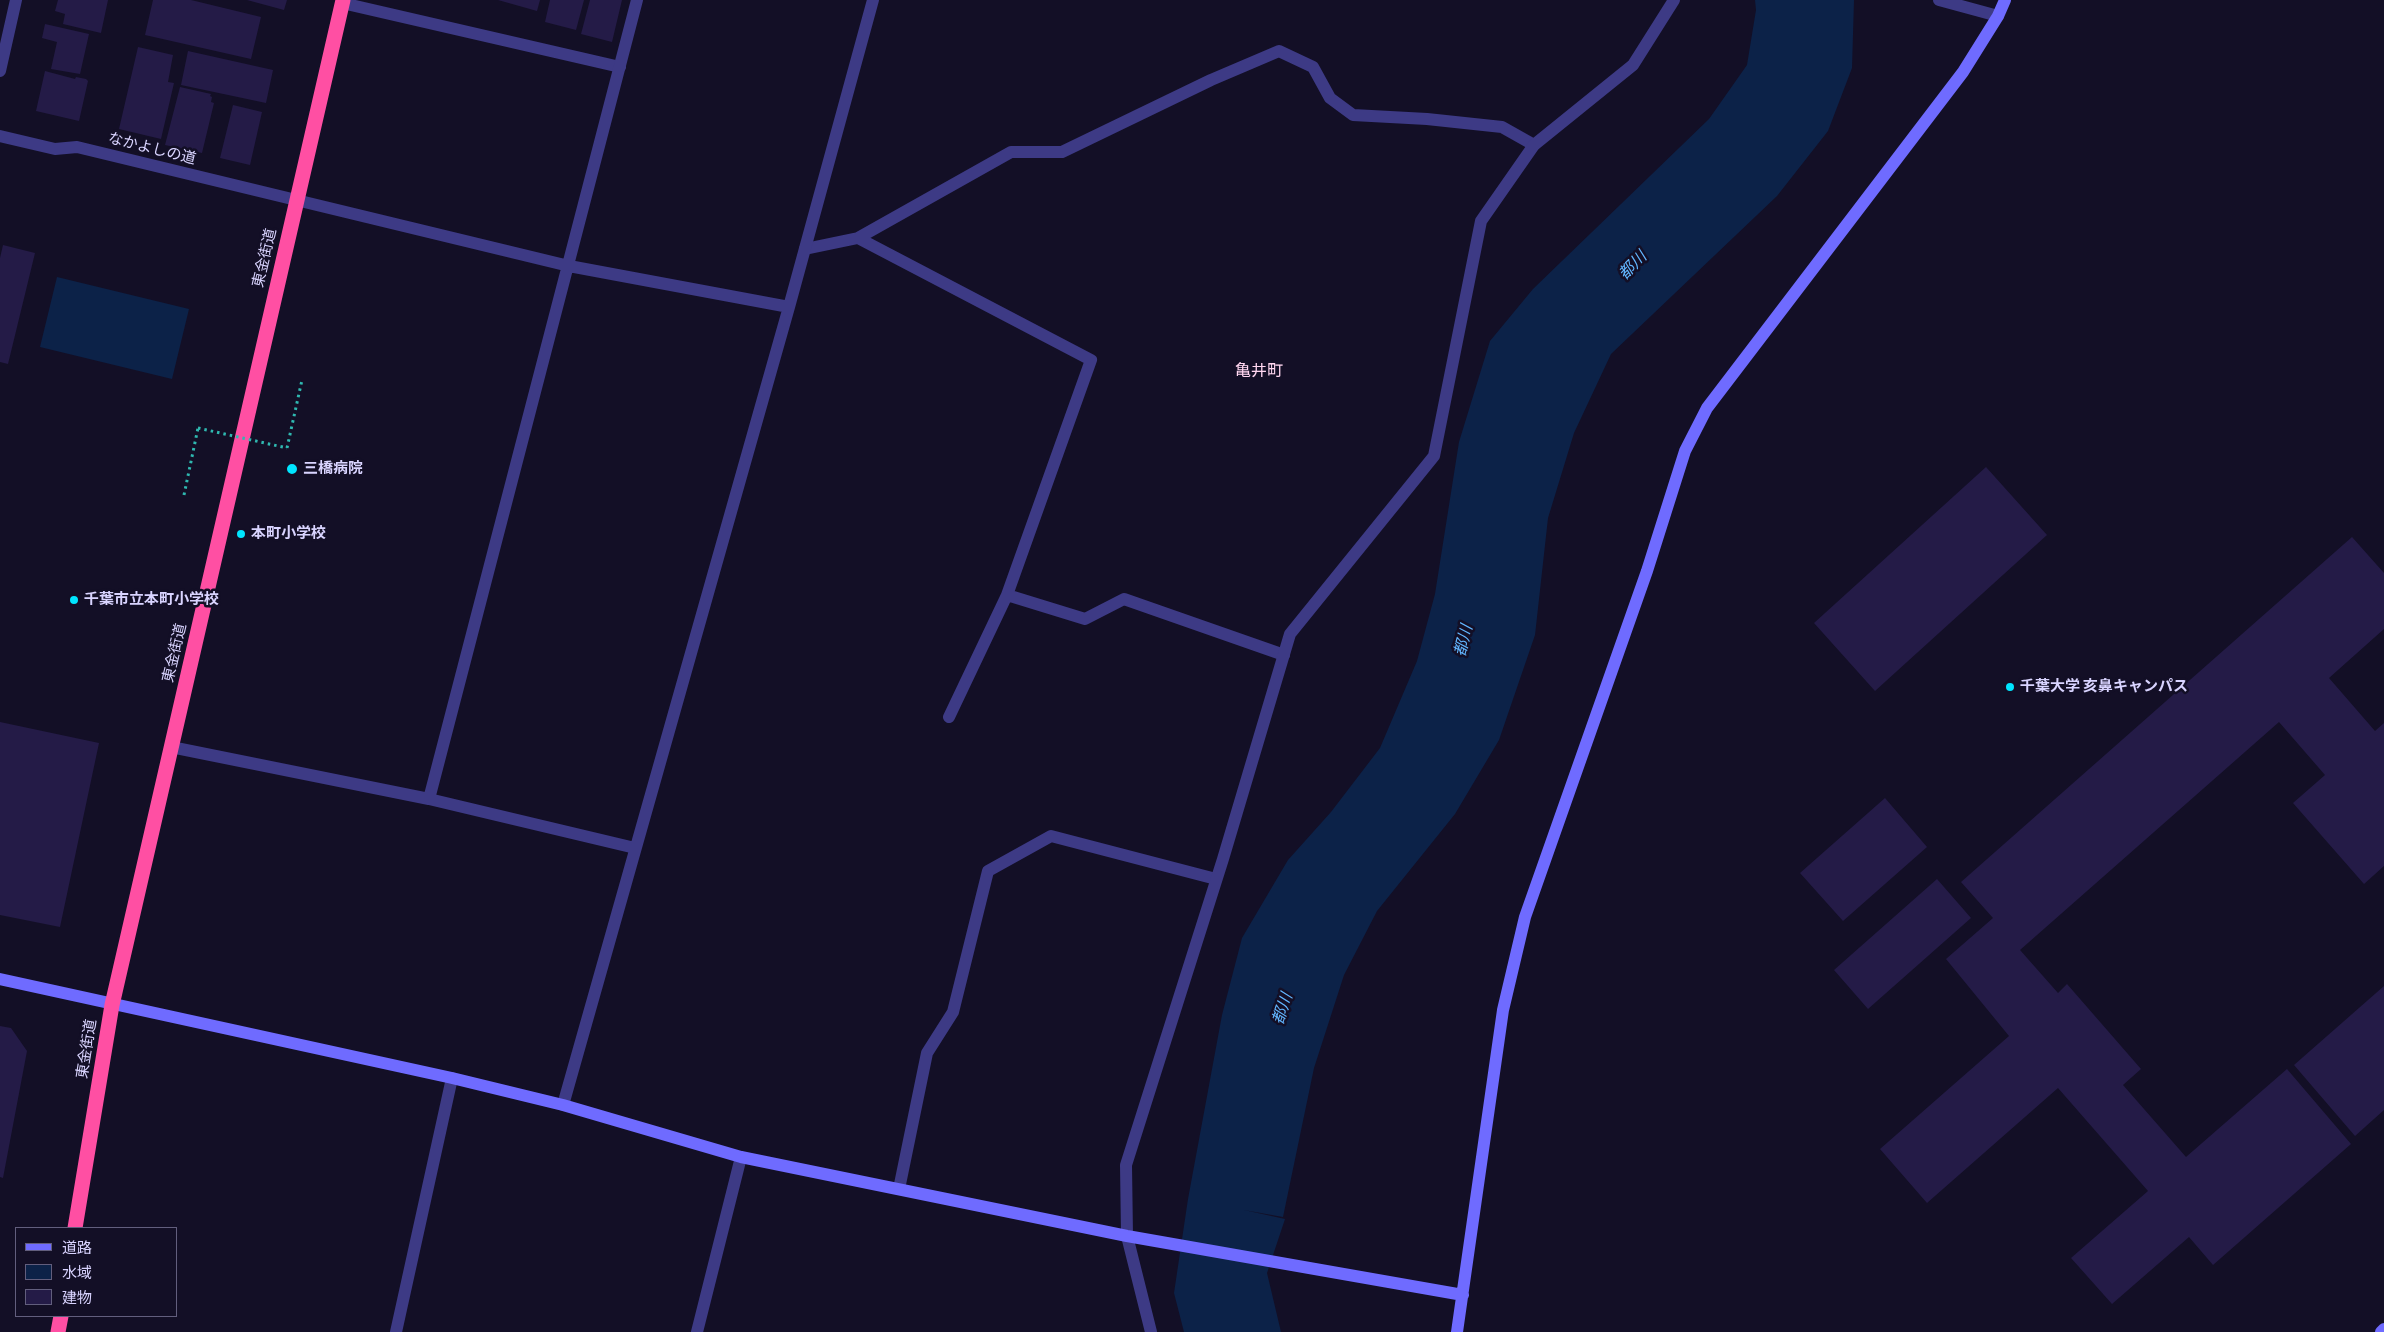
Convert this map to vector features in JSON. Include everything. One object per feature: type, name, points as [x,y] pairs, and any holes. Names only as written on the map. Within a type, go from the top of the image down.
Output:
[{"type":"highway","name":"東金街道","points":[[75,1227],[112,1004],[343,2]]},
{"type":"highway","points":[[58,1332],[61,1317]]},
{"type":"street","points":[[0,71],[16,0]]},
{"type":"street","points":[[429,799],[638,0]]},
{"type":"street","points":[[563,1105],[789,307],[873,0]]},
{"type":"street","points":[[1151,1332],[1127,1236],[1126,1165],[1216,880],[1290,634],[1434,456],[1481,221],[1534,145],[1634,65],[1674,0]]},
{"type":"street","points":[[1939,0],[1998,16]]},
{"type":"street","points":[[1457,1332],[1502,1010],[1525,917],[1647,571],[1686,451],[1706,408],[1963,72],[1998,16],[2005,0]]},
{"type":"street","points":[[343,2],[620,67]]},
{"type":"street","points":[[804,249],[858,238],[1011,152],[1062,152],[1211,80],[1279,51],[1313,67],[1330,98],[1353,115],[1427,119],[1502,127],[1534,145]]},
{"type":"street","name":"なかよしの道","points":[[0,136],[55,149],[77,147],[296,202],[569,266],[789,307]]},
{"type":"street","points":[[858,238],[1091,360],[1007,595],[949,717]]},
{"type":"street","points":[[1007,595],[1085,619],[1124,600],[1284,654]]},
{"type":"street","points":[[171,747],[429,799],[635,848]]},
{"type":"street","points":[[898,1189],[927,1053],[953,1012],[988,871],[1051,836],[1216,880]]},
{"type":"street","points":[[0,979],[452,1078],[563,1105],[741,1157],[1127,1236],[1463,1295]]},
{"type":"street","points":[[396,1332],[452,1078]]},
{"type":"street","points":[[697,1332],[741,1157]]},
{"type":"street","points":[[2381,1332],[2384,1329]]},
{"type":"path","points":[[184,494],[198,428],[287,448],[302,380]]},
{"type":"water","name":"都川","points":[[1755,0],[1854,0],[1852,68],[1828,131],[1777,196],[1611,354],[1574,433],[1548,518],[1535,635],[1499,740],[1455,814],[1377,911],[1344,975],[1314,1068],[1283,1217],[1244,1210],[1285,1219],[1267,1273],[1281,1332],[1184,1332],[1174,1293],[1188,1199],[1222,1015],[1242,938],[1288,860],[1331,812],[1380,748],[1417,661],[1435,594],[1459,442],[1490,341],[1533,289],[1709,119],[1747,65],[1756,10]]},
{"type":"water","points":[[57,277],[189,309],[172,379],[40,347]]},
{"type":"building","points":[[58,0],[108,0],[101,33],[63,24],[65,14],[55,11]]},
{"type":"building","points":[[153,0],[191,0],[261,17],[251,59],[145,35]]},
{"type":"building","points":[[247,0],[287,0],[284,10]]},
{"type":"building","points":[[498,0],[540,0],[537,11]]},
{"type":"building","points":[[550,0],[584,0],[576,30],[545,22]]},
{"type":"building","points":[[590,0],[622,0],[612,42],[581,34]]},
{"type":"building","points":[[45,24],[89,34],[80,74],[51,69],[57,42],[42,38]]},
{"type":"building","points":[[138,47],[173,55],[168,82],[174,83],[161,139],[119,129]]},
{"type":"building","points":[[188,51],[273,70],[266,103],[181,85]]},
{"type":"building","points":[[45,71],[88,81],[79,121],[36,111]]},
{"type":"building","points":[[180,87],[211,94],[211,102],[214,103],[202,153],[165,145]]},
{"type":"building","points":[[233,105],[262,112],[250,165],[220,158]]},
{"type":"building","points":[[3,245],[35,253],[8,364],[0,362],[0,258]]},
{"type":"building","points":[[1986,467],[2047,535],[1875,691],[1814,623]]},
{"type":"building","points":[[2352,537],[2384,573],[2384,629],[2329,678],[2375,731],[2384,723],[2384,866],[2364,884],[2293,803],[2325,775],[2279,722],[2020,950],[2058,993],[2067,984],[2141,1069],[2123,1085],[2186,1157],[2287,1069],[2351,1144],[2213,1265],[2189,1237],[2112,1304],[2071,1258],[2148,1191],[2058,1088],[1927,1203],[1880,1149],[2009,1036],[1946,959],[1993,918],[1961,882]]},
{"type":"building","points":[[0,722],[99,743],[60,927],[0,915]]},
{"type":"building","points":[[1885,798],[1927,847],[1843,921],[1800,873]]},
{"type":"building","points":[[1937,879],[1971,918],[1868,1009],[1834,970]]},
{"type":"building","points":[[2384,986],[2384,1110],[2355,1136],[2294,1065]]},
{"type":"building","points":[[0,1026],[11,1028],[27,1051],[3,1178],[0,1177]]},
{"type":"place","name":"三橋病院","points":[[292,469]]},
{"type":"place","name":"本町小学校","points":[[241,534]]},
{"type":"place","name":"千葉市立本町小学校","points":[[74,600]]},
{"type":"place","name":"千葉大学 亥鼻キャンパス","points":[[2010,687]]},
{"type":"district","name":"亀井町","points":[[1259,372]]}]
